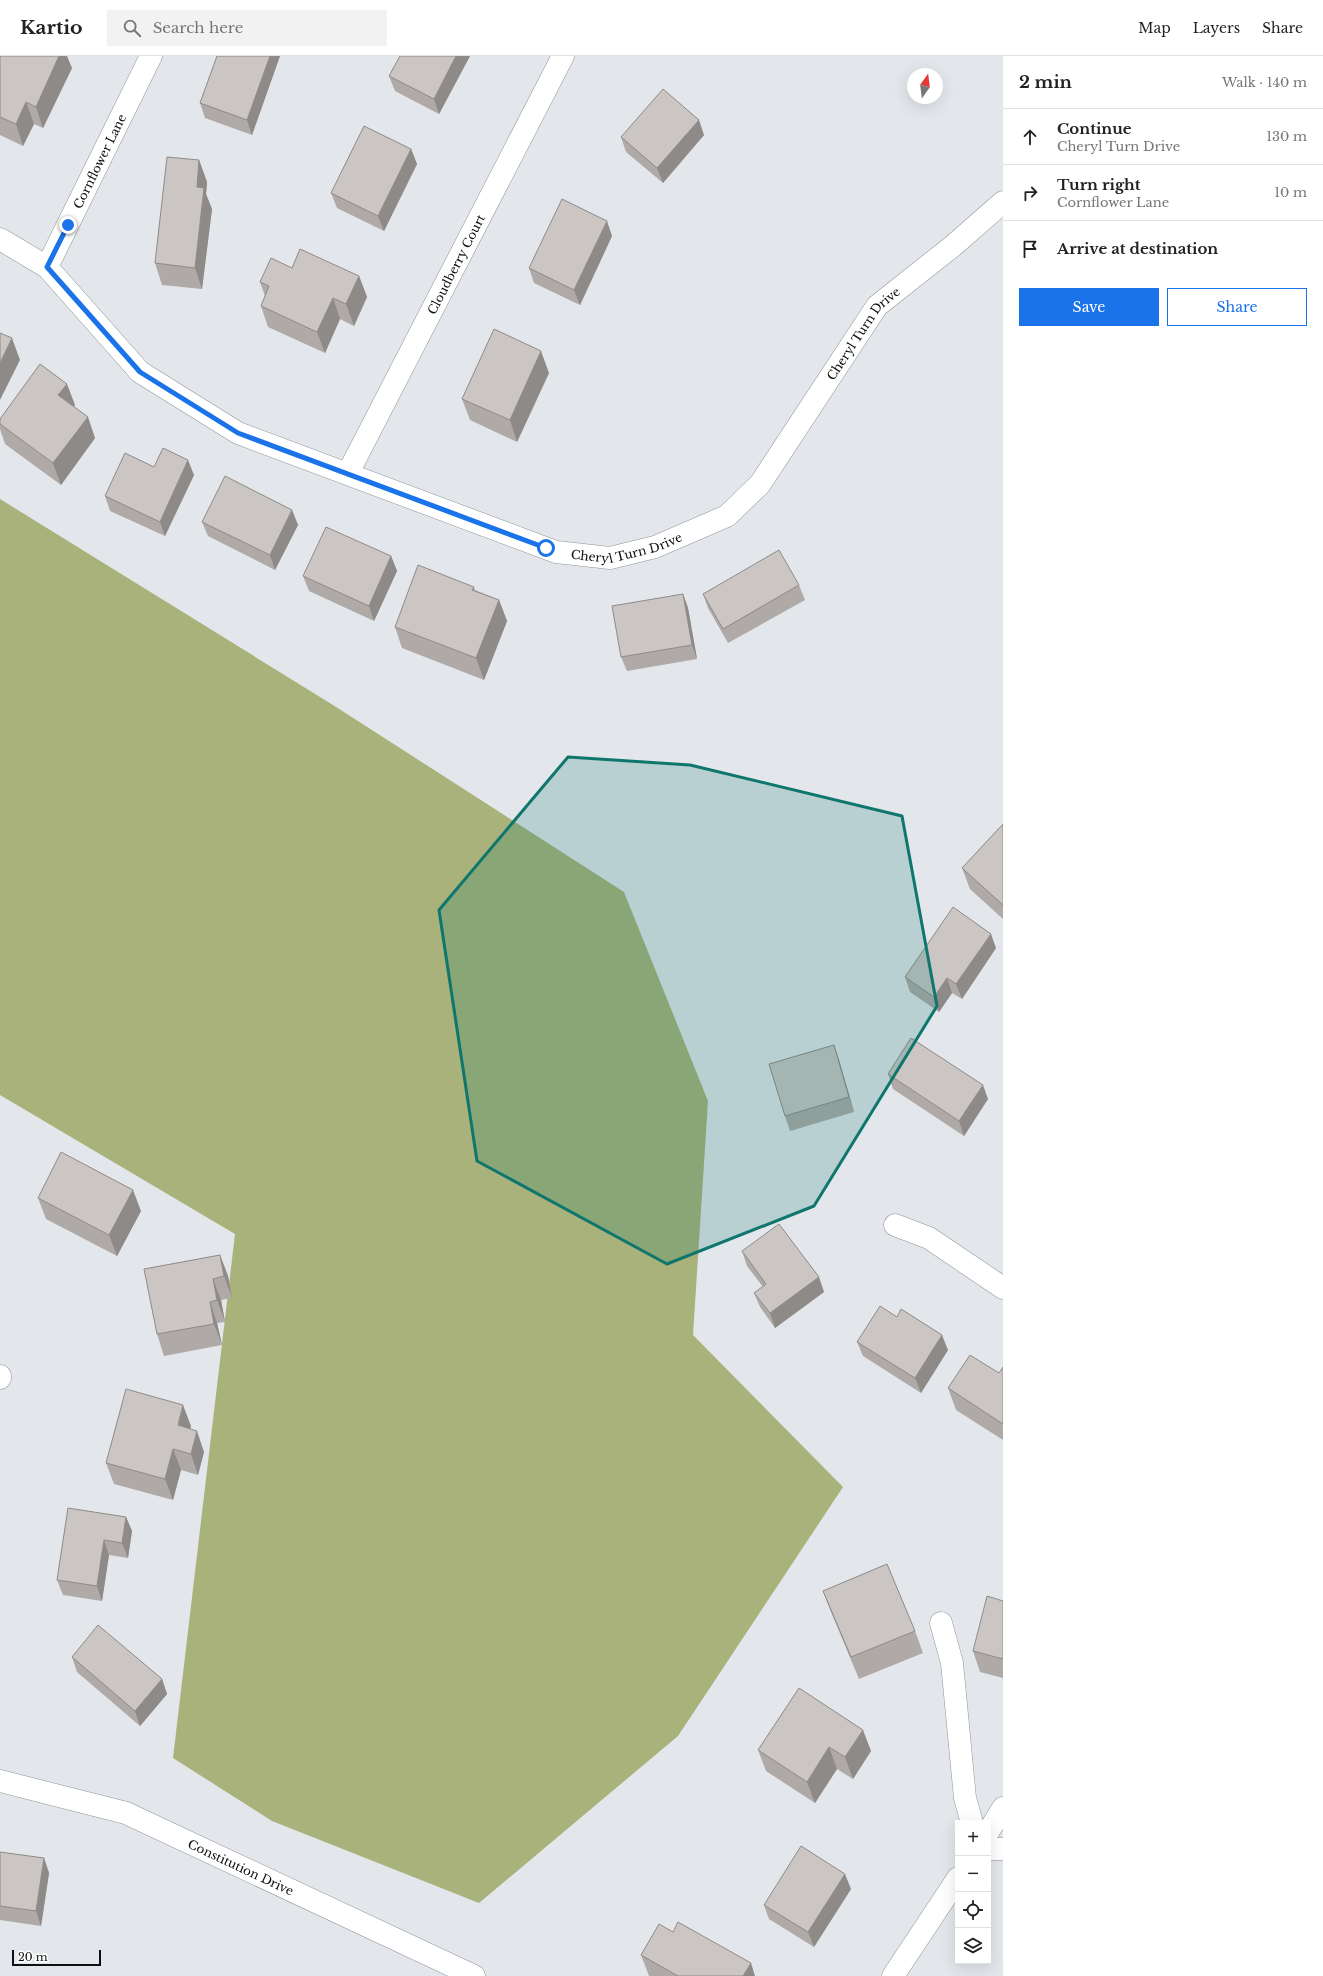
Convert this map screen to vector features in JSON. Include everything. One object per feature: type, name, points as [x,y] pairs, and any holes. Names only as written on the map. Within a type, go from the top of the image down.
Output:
[{"type":"street","name":"Cornflower Lane","points":[[47,267],[151,56]]},
{"type":"street","name":"Cloudberry Court","points":[[348,473],[563,56]]},
{"type":"street","name":"Cheryl Turn Drive","points":[[0,239],[47,267],[140,372],[238,433],[556,552],[610,558],[655,547],[727,516],[760,484],[877,306],[954,245],[1003,202]]},
{"type":"street","points":[[895,1224],[930,1238],[1003,1288]]},
{"type":"street","points":[[941,1623],[952,1663],[965,1798],[971,1820]]},
{"type":"street","name":"Constitution Drive","points":[[0,1781],[126,1813],[474,1976]]},
{"type":"street","points":[[991,1827],[1003,1808]]},
{"type":"street","points":[[991,1849],[1003,1849]]},
{"type":"street","points":[[893,1976],[955,1883]]},
{"type":"highlighted area","points":[[568,757],[690,765],[902,816],[937,1006],[814,1206],[667,1264],[477,1161],[439,910]]},
{"type":"green space","points":[[0,499],[333,705],[624,892],[708,1101],[693,1335],[843,1487],[678,1736],[479,1903],[272,1821],[173,1758],[235,1234],[0,1095]]},
{"type":"building","points":[[0,56],[59,56],[36,107],[26,102],[16,124],[0,117]]},
{"type":"building","points":[[217,56],[270,56],[247,120],[200,103]]},
{"type":"building","points":[[400,56],[456,56],[434,99],[389,76]]},
{"type":"building","points":[[663,89],[699,120],[657,168],[621,137]]},
{"type":"building","points":[[364,126],[411,149],[378,216],[331,193]]},
{"type":"building","points":[[167,157],[199,160],[197,187],[204,188],[195,268],[155,263]]},
{"type":"building","points":[[562,199],[607,221],[574,290],[529,268]]},
{"type":"building","points":[[300,249],[359,276],[346,304],[333,298],[317,332],[261,306],[269,286],[260,282],[271,258],[292,268]]},
{"type":"building","points":[[494,329],[541,351],[510,420],[462,399]]},
{"type":"building","points":[[0,333],[12,338],[0,363]]},
{"type":"building","points":[[40,364],[67,384],[58,395],[88,417],[53,463],[0,424],[0,419]]},
{"type":"building","points":[[163,448],[188,460],[160,522],[105,496],[125,453],[154,467]]},
{"type":"building","points":[[225,476],[292,510],[270,555],[202,522]]},
{"type":"building","points":[[326,527],[391,556],[369,606],[303,576]]},
{"type":"building","points":[[779,550],[799,585],[723,629],[703,594]]},
{"type":"building","points":[[418,565],[474,587],[472,590],[499,600],[476,658],[395,627]]},
{"type":"building","points":[[683,594],[692,645],[621,657],[612,606]]},
{"type":"building","points":[[1003,824],[1003,905],[962,868]]},
{"type":"building","points":[[953,907],[991,934],[956,984],[947,978],[934,997],[905,977]]},
{"type":"building","points":[[911,1038],[983,1085],[959,1121],[888,1074]]},
{"type":"building","points":[[834,1045],[849,1097],[785,1116],[769,1064]]},
{"type":"building","points":[[61,1152],[133,1190],[109,1235],[38,1198]]},
{"type":"building","points":[[779,1224],[819,1277],[770,1313],[754,1293],[766,1284],[742,1251]]},
{"type":"building","points":[[220,1255],[224,1276],[213,1279],[217,1300],[210,1302],[214,1324],[157,1334],[144,1269]]},
{"type":"building","points":[[880,1306],[897,1317],[901,1309],[942,1335],[915,1378],[857,1342]]},
{"type":"building","points":[[970,1355],[999,1373],[1003,1367],[1003,1424],[948,1388]]},
{"type":"building","points":[[126,1389],[183,1405],[178,1425],[197,1431],[191,1454],[173,1449],[165,1479],[106,1463]]},
{"type":"building","points":[[68,1508],[126,1517],[122,1543],[104,1540],[97,1586],[57,1580]]},
{"type":"building","points":[[887,1564],[915,1631],[851,1657],[823,1591]]},
{"type":"building","points":[[987,1596],[1003,1601],[1003,1659],[973,1651]]},
{"type":"building","points":[[98,1625],[162,1679],[135,1711],[72,1657]]},
{"type":"building","points":[[799,1688],[863,1730],[845,1757],[829,1747],[807,1782],[758,1750]]},
{"type":"building","points":[[801,1846],[845,1874],[808,1932],[764,1905]]},
{"type":"building","points":[[0,1852],[44,1858],[36,1911],[0,1906]]},
{"type":"building","points":[[678,1922],[751,1963],[743,1976],[678,1976],[641,1955],[659,1924],[673,1932]]},
{"type":"route","points":[[68,225],[47,267],[140,372],[238,433],[478,521],[546,548]]}]
